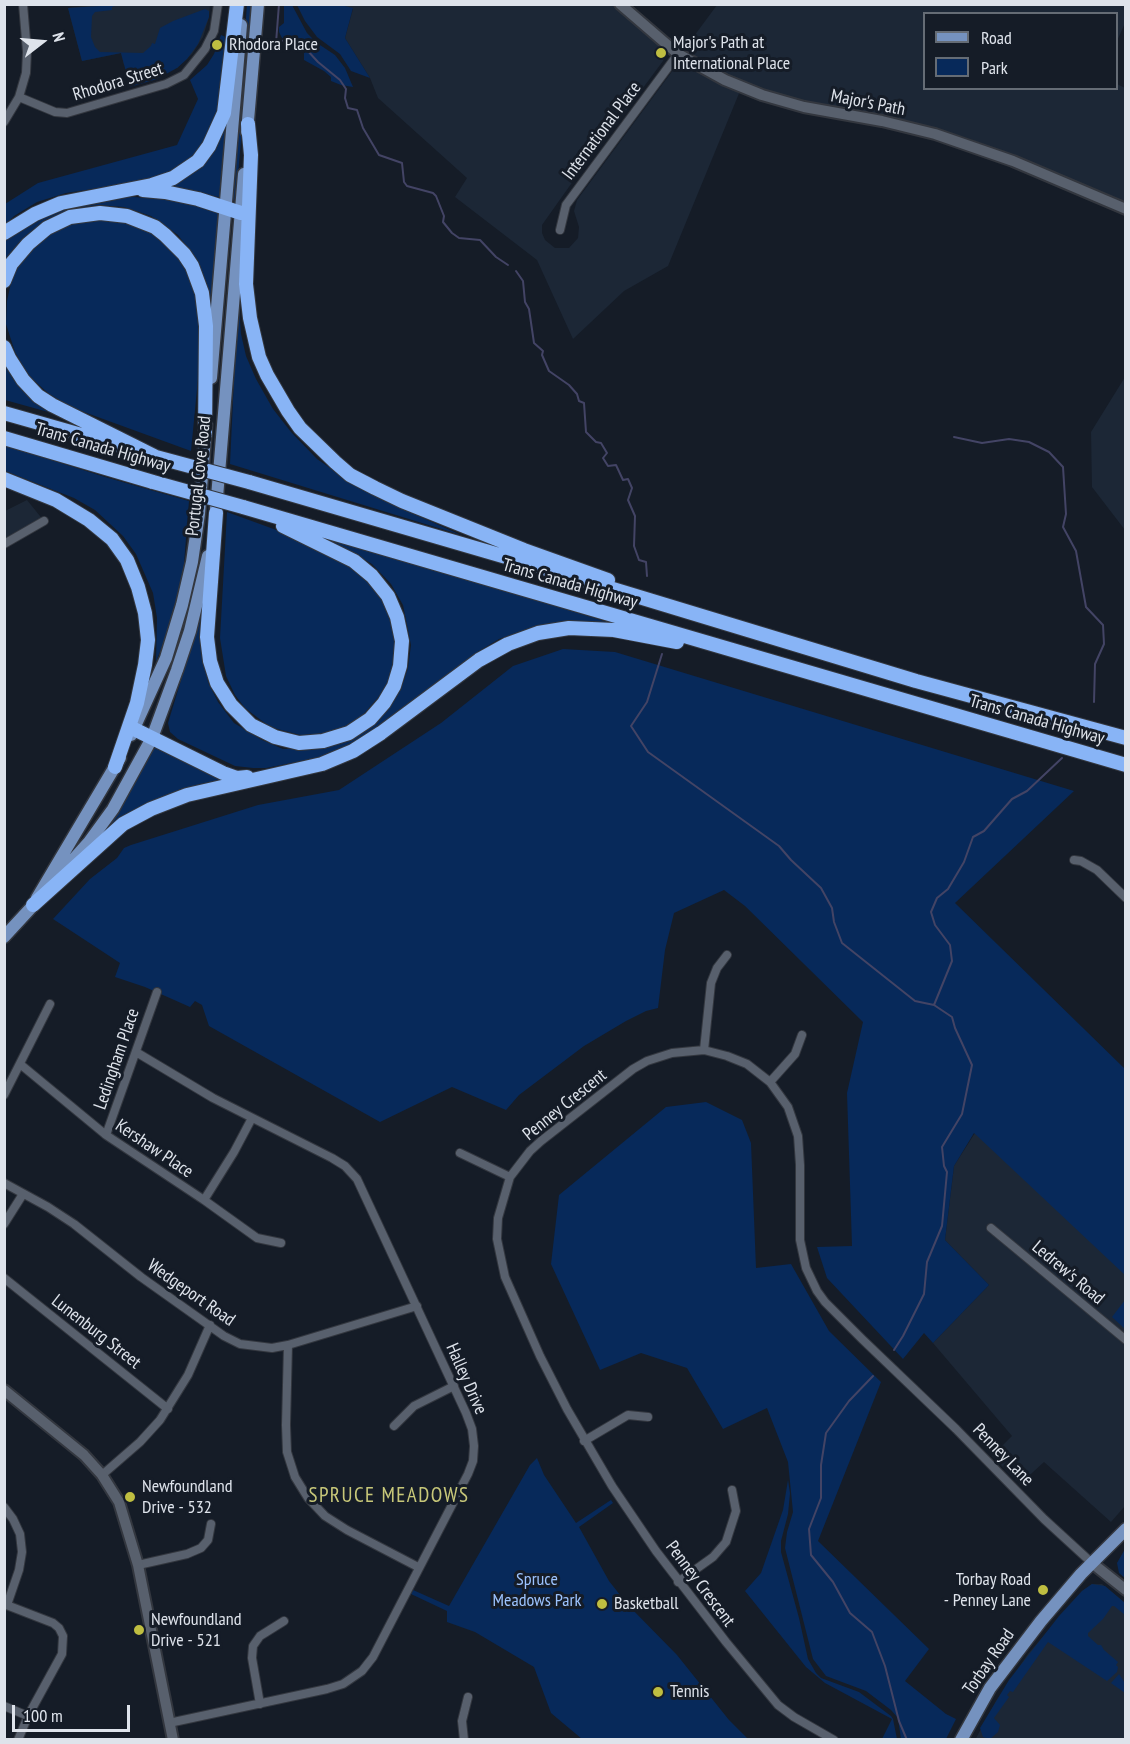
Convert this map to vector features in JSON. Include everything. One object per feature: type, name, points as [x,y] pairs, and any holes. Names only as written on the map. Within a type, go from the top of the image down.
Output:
[{"type":"highway","points":[[4,233],[35,214],[61,203],[152,185],[173,178],[186,171],[198,160],[209,146],[224,113],[237,4]]},
{"type":"highway","points":[[248,124],[250,155],[246,278],[250,318],[267,375],[300,428],[350,475],[375,488],[525,550],[613,581],[628,595]]},
{"type":"highway","points":[[129,189],[165,192],[198,199],[241,213]]},
{"type":"highway","points":[[4,281],[11,264],[28,244],[47,228],[70,218],[100,213],[127,216],[154,227],[165,235],[184,254],[192,266],[202,293],[206,326],[205,434]]},
{"type":"highway","points":[[4,347],[23,380],[38,396],[156,457]]},
{"type":"highway","name":"Trans Canada Highway","points":[[4,412],[537,566],[916,681],[1125,738]]},
{"type":"highway","name":"Trans Canada Highway","points":[[4,438],[1125,765]]},
{"type":"highway","points":[[4,479],[56,500],[88,520],[112,539],[127,560],[138,587],[145,613],[148,640],[145,665],[137,703],[115,767]]},
{"type":"highway","points":[[216,513],[207,637],[210,661],[218,683],[231,705],[251,725],[275,737],[299,743],[323,741],[349,733],[370,719],[384,703],[394,686],[400,666],[402,641],[397,617],[388,596],[372,576],[354,561],[243,507]]},
{"type":"highway","points":[[33,905],[123,824],[151,809],[187,795],[322,764],[353,751],[381,733],[479,660],[508,644],[538,633],[569,628],[614,630],[771,661]]},
{"type":"highway","points":[[134,729],[203,764],[237,778],[271,776]]},
{"type":"main road","name":"Portugal Cove Road","points":[[33,905],[115,767],[134,729],[166,658],[182,605],[192,562],[199,514],[243,4]]},
{"type":"main road","name":"Portugal Cove Road","points":[[4,937],[89,842],[107,817],[152,738],[190,631],[204,579],[216,513],[258,4]]},
{"type":"main road","name":"Torbay Road","points":[[961,1740],[985,1697],[1041,1621],[1125,1529]]},
{"type":"street","points":[[4,122],[19,97],[27,62],[23,4]]},
{"type":"street","name":"Rhodora Street","points":[[19,97],[55,112],[67,113],[166,84],[184,75],[205,49],[214,31],[218,4]]},
{"type":"street","name":"Major's Path","points":[[620,4],[678,54],[725,80],[772,99],[935,134],[1026,166],[1125,209]]},
{"type":"street","name":"International Place","points":[[560,230],[566,205],[678,54]]},
{"type":"street","points":[[4,544],[44,521]]},
{"type":"street","points":[[1074,860],[1081,861],[1097,870],[1125,898]]},
{"type":"street","points":[[704,1050],[711,983],[717,968],[727,955]]},
{"type":"street","name":"Ledingham Place","points":[[106,1135],[157,992]]},
{"type":"street","points":[[4,1095],[50,1004]]},
{"type":"street","points":[[770,1082],[795,1054],[802,1035]]},
{"type":"street","name":"Penney Crescent","points":[[834,1740],[778,1705],[678,1582],[622,1503],[585,1441],[540,1356],[505,1277],[497,1239],[498,1218],[510,1177],[541,1140],[633,1069],[647,1061],[672,1053],[704,1050],[747,1064],[770,1082],[788,1107],[798,1136],[800,1240],[811,1280],[825,1302],[892,1367]]},
{"type":"street","name":"Halley Drive","points":[[136,1052],[252,1119],[333,1158],[345,1166],[357,1179],[454,1386],[472,1429],[474,1446],[473,1461],[468,1474],[373,1657],[362,1671],[343,1684],[169,1723]]},
{"type":"street","name":"Kershaw Place","points":[[21,1064],[106,1135],[258,1238],[281,1244]]},
{"type":"street","points":[[204,1200],[231,1158],[252,1119]]},
{"type":"street","points":[[460,1153],[510,1177]]},
{"type":"street","name":"Wedgeport Road","points":[[4,1183],[74,1224],[141,1277],[240,1344],[272,1348],[288,1345],[417,1306]]},
{"type":"street","points":[[4,1224],[23,1194]]},
{"type":"street","name":"Ledrew's Road","points":[[991,1228],[1125,1340]]},
{"type":"street","name":"Lunenburg Street","points":[[4,1278],[168,1409]]},
{"type":"street","points":[[102,1474],[151,1431],[168,1409],[188,1375],[210,1325]]},
{"type":"street","points":[[288,1345],[287,1452],[295,1477],[308,1498],[325,1516],[418,1567]]},
{"type":"street","name":"Penney Lane","points":[[892,1367],[956,1428],[1044,1519],[1092,1563]]},
{"type":"street","points":[[394,1426],[414,1406],[454,1386]]},
{"type":"street","points":[[4,1389],[84,1455],[102,1474],[123,1512],[138,1565],[173,1740]]},
{"type":"street","points":[[585,1441],[627,1415],[648,1417]]},
{"type":"street","points":[[678,1582],[713,1557],[726,1542],[736,1511],[732,1490]]},
{"type":"street","points":[[4,1507],[14,1519],[20,1534],[22,1552],[19,1570],[6,1604],[53,1623],[63,1636],[62,1654],[28,1716],[18,1740]]},
{"type":"street","points":[[138,1565],[187,1554],[201,1548],[207,1540],[211,1524]]},
{"type":"street","points":[[1092,1563],[1125,1590]]},
{"type":"street","points":[[260,1704],[252,1658],[253,1647],[260,1636],[284,1621]]},
{"type":"street","points":[[464,1740],[462,1721],[468,1697]]},
{"type":"street","points":[[4,1706],[28,1716]]},
{"type":"shaded area","points":[[107,4],[210,4],[210,6],[203,37],[192,54],[177,68],[124,65],[121,53],[82,61],[68,8]]},
{"type":"shaded area","points":[[341,5],[612,5],[664,49],[666,52],[663,61],[622,116],[620,115],[617,119],[542,225],[545,240],[555,248],[569,248],[578,238],[579,227],[574,211],[577,200],[676,66],[680,63],[687,64],[740,91],[668,266],[624,291],[573,339],[537,260],[455,197],[467,178],[378,98],[370,78],[345,38],[353,9]]},
{"type":"shaded area","points":[[717,5],[1125,5],[1125,23],[1118,39],[1118,12],[923,12],[923,90],[1118,90],[1118,84],[1125,88],[1125,204],[1050,170],[967,138],[926,126],[859,111],[803,102],[763,91],[718,71],[683,51]]},
{"type":"shaded area","points":[[1125,377],[1125,530],[1092,487],[1091,432]]},
{"type":"shaded area","points":[[27,500],[44,521],[5,544],[5,511]]},
{"type":"shaded area","points":[[1125,1110],[1125,1506],[1111,1522],[1044,1462],[1020,1484],[992,1456],[1012,1436],[933,1343],[989,1285],[945,1240],[954,1166],[975,1133]]},
{"type":"shaded area","points":[[1092,1584],[1102,1584],[1125,1603],[1125,1739],[975,1740],[996,1701],[1028,1654],[1082,1591]]},
{"type":"green space","points":[[118,5],[112,7],[112,10],[95,12],[92,16],[91,37],[100,52],[143,53],[152,43],[155,44],[160,28],[205,9],[209,11],[209,17],[198,44],[177,68],[157,79],[130,87],[121,53],[82,61],[68,8]]},
{"type":"green space","points":[[247,5],[251,5],[251,25],[236,198],[232,202],[231,200]]},
{"type":"green space","points":[[284,5],[292,5],[307,33],[335,55],[345,68],[353,87],[331,81],[331,77],[324,71],[304,60],[304,53],[299,46],[282,38],[279,27],[284,23]]},
{"type":"green space","points":[[297,5],[341,5],[353,8],[345,38],[370,78],[351,71],[340,54],[317,37]]},
{"type":"green space","points":[[221,35],[226,37],[219,107],[211,135],[190,162],[153,180],[66,193],[37,202],[14,216],[5,225],[5,204],[38,183],[177,145],[198,99],[190,80],[207,65]]},
{"type":"green space","points":[[226,128],[219,197],[158,188],[209,157]]},
{"type":"green space","points":[[120,196],[188,201],[217,212],[219,216],[209,300],[199,263],[178,235],[151,216],[124,207],[97,205],[72,209],[45,220],[18,244],[5,266],[5,240],[35,216]]},
{"type":"green space","points":[[113,216],[151,229],[181,255],[199,302],[201,348],[191,451],[73,408],[49,394],[27,374],[15,352],[6,324],[7,301],[12,278],[24,256],[40,239],[73,222]]},
{"type":"green space","points":[[238,295],[241,334],[246,356],[273,409],[291,432],[317,459],[352,483],[461,535],[230,464]]},
{"type":"green space","points":[[4,356],[59,415],[5,400]]},
{"type":"green space","points":[[4,445],[189,501],[183,576],[172,621],[156,662],[157,618],[153,593],[136,554],[123,536],[95,510],[74,498],[5,471]]},
{"type":"green space","points":[[227,512],[323,547],[374,584],[395,623],[395,659],[390,678],[381,694],[356,723],[321,735],[300,735],[270,727],[245,708],[235,695],[226,676],[220,638]]},
{"type":"green space","points":[[327,538],[501,588],[613,624],[586,621],[559,622],[534,627],[499,639],[481,650],[368,736],[322,757],[266,768],[235,766],[178,739],[170,732],[168,723],[207,595],[202,653],[208,682],[218,702],[234,723],[262,740],[283,749],[306,749],[373,724],[389,708],[401,689],[408,668],[411,645],[403,605],[391,584],[372,564]]},
{"type":"green space","points":[[563,649],[615,652],[1074,791],[955,903],[1125,1069],[1125,1275],[974,1133],[954,1166],[945,1240],[989,1285],[933,1343],[924,1333],[903,1359],[827,1278],[817,1247],[852,1246],[847,1093],[863,1022],[745,906],[724,890],[674,913],[665,950],[658,1008],[626,1021],[584,1046],[519,1095],[506,1110],[452,1087],[380,1122],[209,1026],[202,1005],[195,1001],[190,1007],[145,987],[115,977],[120,963],[53,919],[90,879],[117,858],[124,848],[258,805],[339,790],[441,723],[513,666]]},
{"type":"green space","points":[[156,744],[233,781],[192,789],[89,848],[151,747]]},
{"type":"green space","points":[[706,1102],[742,1120],[751,1143],[756,1268],[791,1264],[829,1331],[881,1382],[818,1541],[929,1649],[905,1681],[946,1714],[956,1719],[946,1739],[901,1739],[898,1718],[891,1710],[866,1691],[826,1676],[813,1659],[785,1548],[793,1512],[788,1462],[767,1408],[723,1429],[687,1368],[641,1353],[600,1370],[551,1264],[559,1195],[666,1107]]},
{"type":"green space","points":[[1126,1301],[1125,1329],[1112,1317]]},
{"type":"green space","name":"Spruce Meadows Park","points":[[537,1458],[544,1475],[576,1523],[611,1500],[613,1503],[579,1527],[609,1581],[628,1605],[677,1655],[729,1720],[748,1739],[582,1739],[551,1713],[534,1667],[475,1632],[447,1622],[447,1611],[411,1594],[413,1590],[449,1606],[530,1465]]},
{"type":"green space","points":[[788,1480],[790,1493],[788,1514],[781,1541],[781,1552],[808,1659],[821,1678],[859,1692],[891,1716],[893,1719],[897,1739],[882,1739],[892,1719],[825,1683],[806,1667],[745,1591],[761,1573],[783,1510]]},
{"type":"green space","points":[[1125,1549],[1125,1578],[1119,1573],[1117,1563]]},
{"type":"green space","points":[[1092,1584],[1105,1586],[1125,1603],[1125,1615],[1112,1606],[1103,1619],[1088,1633],[1088,1636],[1118,1662],[1117,1672],[1107,1681],[1048,1642],[1013,1692],[1010,1691],[1007,1695],[1009,1697],[994,1718],[1000,1725],[998,1732],[990,1739],[983,1737],[980,1728],[1009,1680],[1059,1616],[1082,1591]]},
{"type":"green space","points":[[1119,1674],[1125,1683],[1125,1693],[1111,1683]]},
{"type":"waterway","points":[[279,4],[276,43],[295,37],[318,62],[340,80],[346,89],[345,98],[348,108],[357,110],[363,128],[379,155],[402,163],[404,182],[407,186],[433,193],[444,216],[443,222],[452,233],[459,238],[480,240],[496,257],[508,265]]},
{"type":"waterway","points":[[516,271],[523,281],[534,343],[543,351],[542,355],[549,371],[569,385],[577,394],[579,401],[584,403],[586,432],[596,442],[601,443],[607,453],[603,458],[608,466],[616,465],[623,480],[628,479],[632,488],[628,500],[635,516],[634,546],[639,560],[646,562],[647,576]]},
{"type":"waterway","points":[[954,437],[982,443],[1009,439],[1029,442],[1049,452],[1063,467],[1066,514],[1063,527],[1076,551],[1086,607],[1103,625],[1104,644],[1095,664],[1094,702]]},
{"type":"waterway","points":[[662,654],[647,702],[631,726],[648,752],[779,846],[821,888],[832,908],[834,922],[842,943],[915,1001],[934,1005],[952,1017],[972,1065],[962,1114],[942,1147],[947,1172],[942,1226],[927,1262],[924,1294],[894,1350]]},
{"type":"waterway","points":[[934,1005],[952,961],[950,945],[935,925],[931,912],[937,898],[948,889],[964,862],[973,837],[984,831],[1012,799],[1027,791],[1062,758]]},
{"type":"waterway","points":[[873,1376],[849,1401],[826,1433],[821,1465],[821,1498],[809,1529],[811,1555],[833,1582],[850,1613],[872,1632],[885,1666],[899,1721],[907,1740]]},
{"type":"place","name":"Rhodora Place","points":[[217,45]]},
{"type":"place","name":"Major's Path at International Place","points":[[661,53]]},
{"type":"place","name":"Newfoundland Drive - 532","points":[[130,1497]]},
{"type":"place","name":"Torbay Road - Penney Lane","points":[[1043,1590]]},
{"type":"place","name":"Basketball","points":[[602,1604]]},
{"type":"place","name":"Newfoundland Drive - 521","points":[[139,1630]]},
{"type":"place","name":"Tennis","points":[[658,1692]]},
{"type":"district","name":"SPRUCE MEADOWS","points":[[389,1496]]}]
